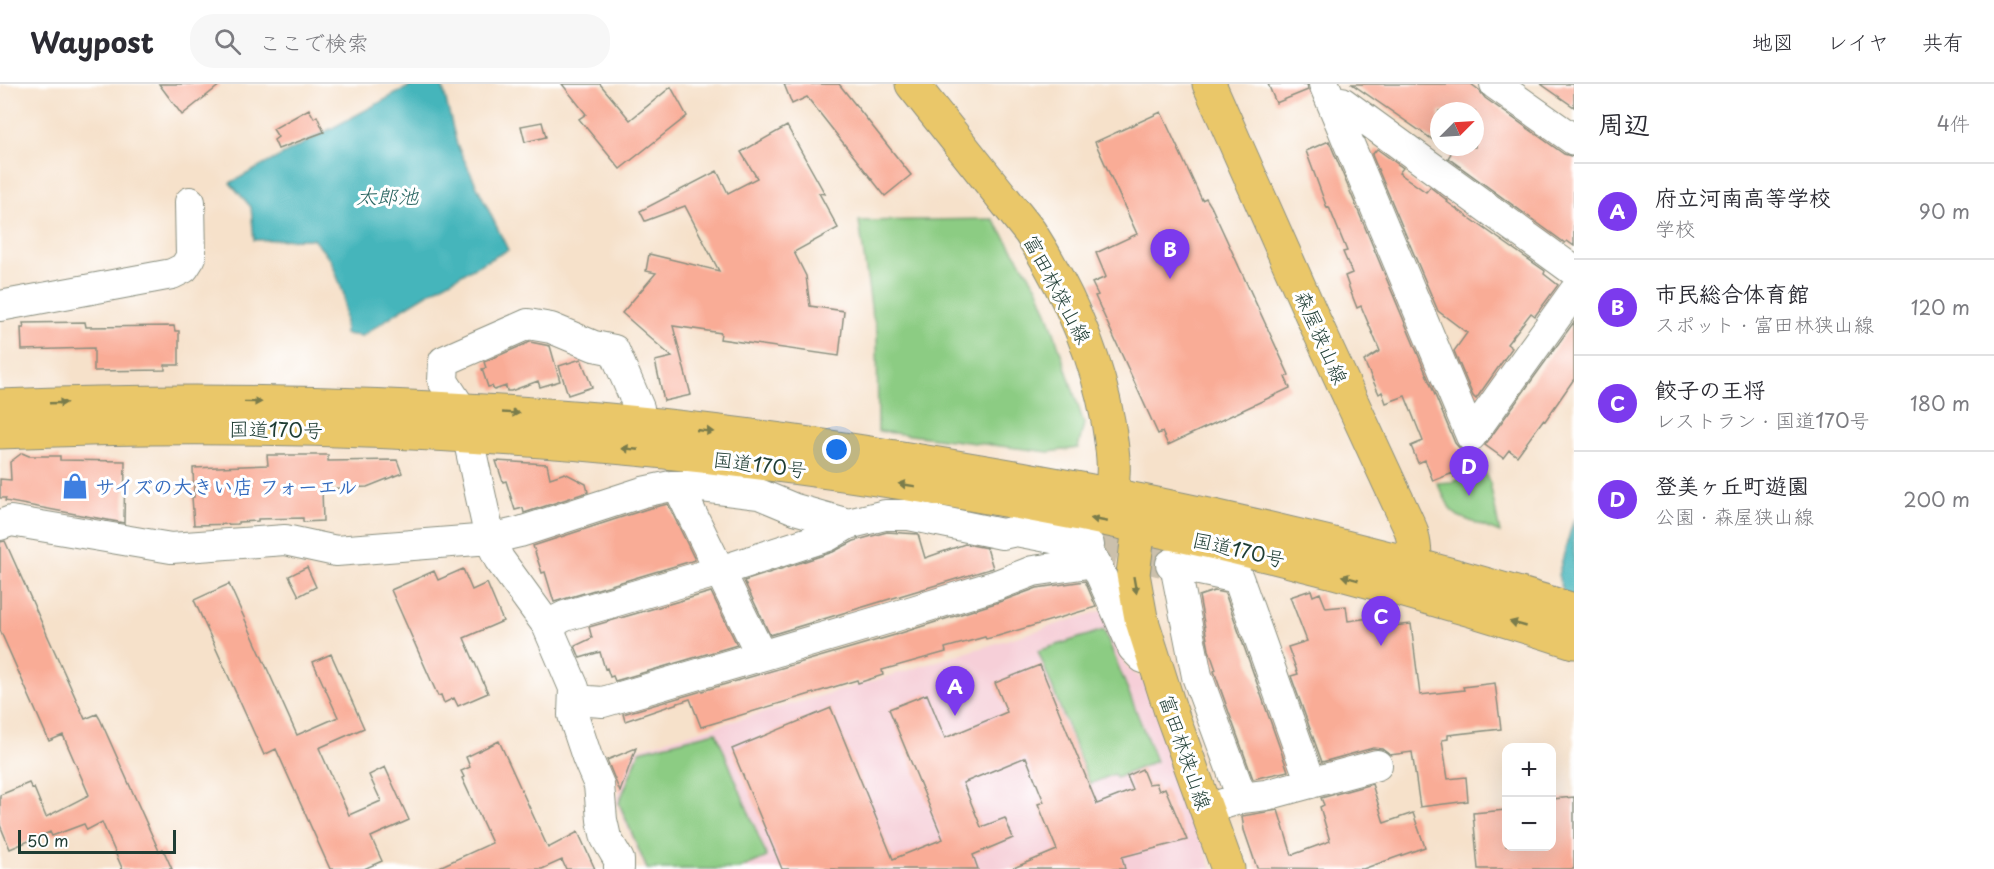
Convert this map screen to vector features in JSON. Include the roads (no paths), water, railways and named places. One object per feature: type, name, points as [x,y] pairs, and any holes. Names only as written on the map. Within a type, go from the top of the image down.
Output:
[{"type":"main road","name":"富田林狭山線","points":[[912,84],[1030,232],[1044,254],[1082,331],[1102,387],[1113,447],[1114,479],[1111,494]]},
{"type":"main road","name":"森屋狭山線","points":[[1209,84],[1313,318],[1411,530],[1416,550],[1411,578]]},
{"type":"main road","name":"国道170号","points":[[0,406],[90,402],[316,402],[946,491],[1411,578],[1481,582],[1574,610]]},
{"type":"main road","name":"国道170号","points":[[0,432],[112,428],[248,428],[403,432],[465,423],[637,424],[818,445],[1111,494],[1411,578],[1574,642]]},
{"type":"main road","name":"富田林狭山線","points":[[1139,528],[1133,574],[1141,618],[1228,869]]},
{"type":"street","points":[[1495,84],[1574,140]]},
{"type":"street","points":[[1338,94],[1574,271]]},
{"type":"street","points":[[1338,94],[1471,436],[1574,292]]},
{"type":"street","points":[[0,306],[161,276],[184,268],[191,257],[190,202]]},
{"type":"street","points":[[619,869],[619,860],[606,838],[599,785],[573,715],[574,688],[547,625],[499,559],[490,539],[465,423],[442,381],[444,361],[528,324],[551,328],[594,346],[614,350],[639,408],[637,424]]},
{"type":"street","points":[[678,486],[761,655]]},
{"type":"street","points":[[0,525],[11,521],[171,548],[285,540],[336,551],[490,539],[520,532],[643,492],[678,486],[759,494],[795,509],[848,524]]},
{"type":"street","points":[[547,625],[565,616],[721,570],[828,536],[848,524],[885,515],[909,515],[1002,534],[1016,531],[1089,545]]},
{"type":"street","points":[[1002,534],[1033,571]]},
{"type":"street","points":[[574,699],[603,702],[890,618],[997,585],[1033,571],[1095,562],[1133,648],[1143,658],[1154,660]]},
{"type":"street","points":[[1242,798],[1197,676],[1174,565],[1238,578],[1311,783]]},
{"type":"street","points":[[1206,809],[1377,765]]},
{"type":"water","name":"太郎池","points":[[414,84],[442,84],[457,145],[508,250],[434,290],[362,336],[345,334],[344,295],[331,260],[313,239],[254,240],[251,207],[230,183]]},
{"type":"water","points":[[1574,518],[1574,628],[1558,575]]},
{"type":"tunnel","points":[[1089,545],[1171,564]]},
{"type":"place","name":"市民総合体育館","points":[[1170,279]]},
{"type":"place","name":"サイズの大きい店 フォーエル","points":[[75,486]]},
{"type":"place","name":"登美ヶ丘町遊園","points":[[1469,496]]},
{"type":"place","name":"餃子の王将","points":[[1381,646]]},
{"type":"place","name":"府立河南高等学校","points":[[955,716]]}]
